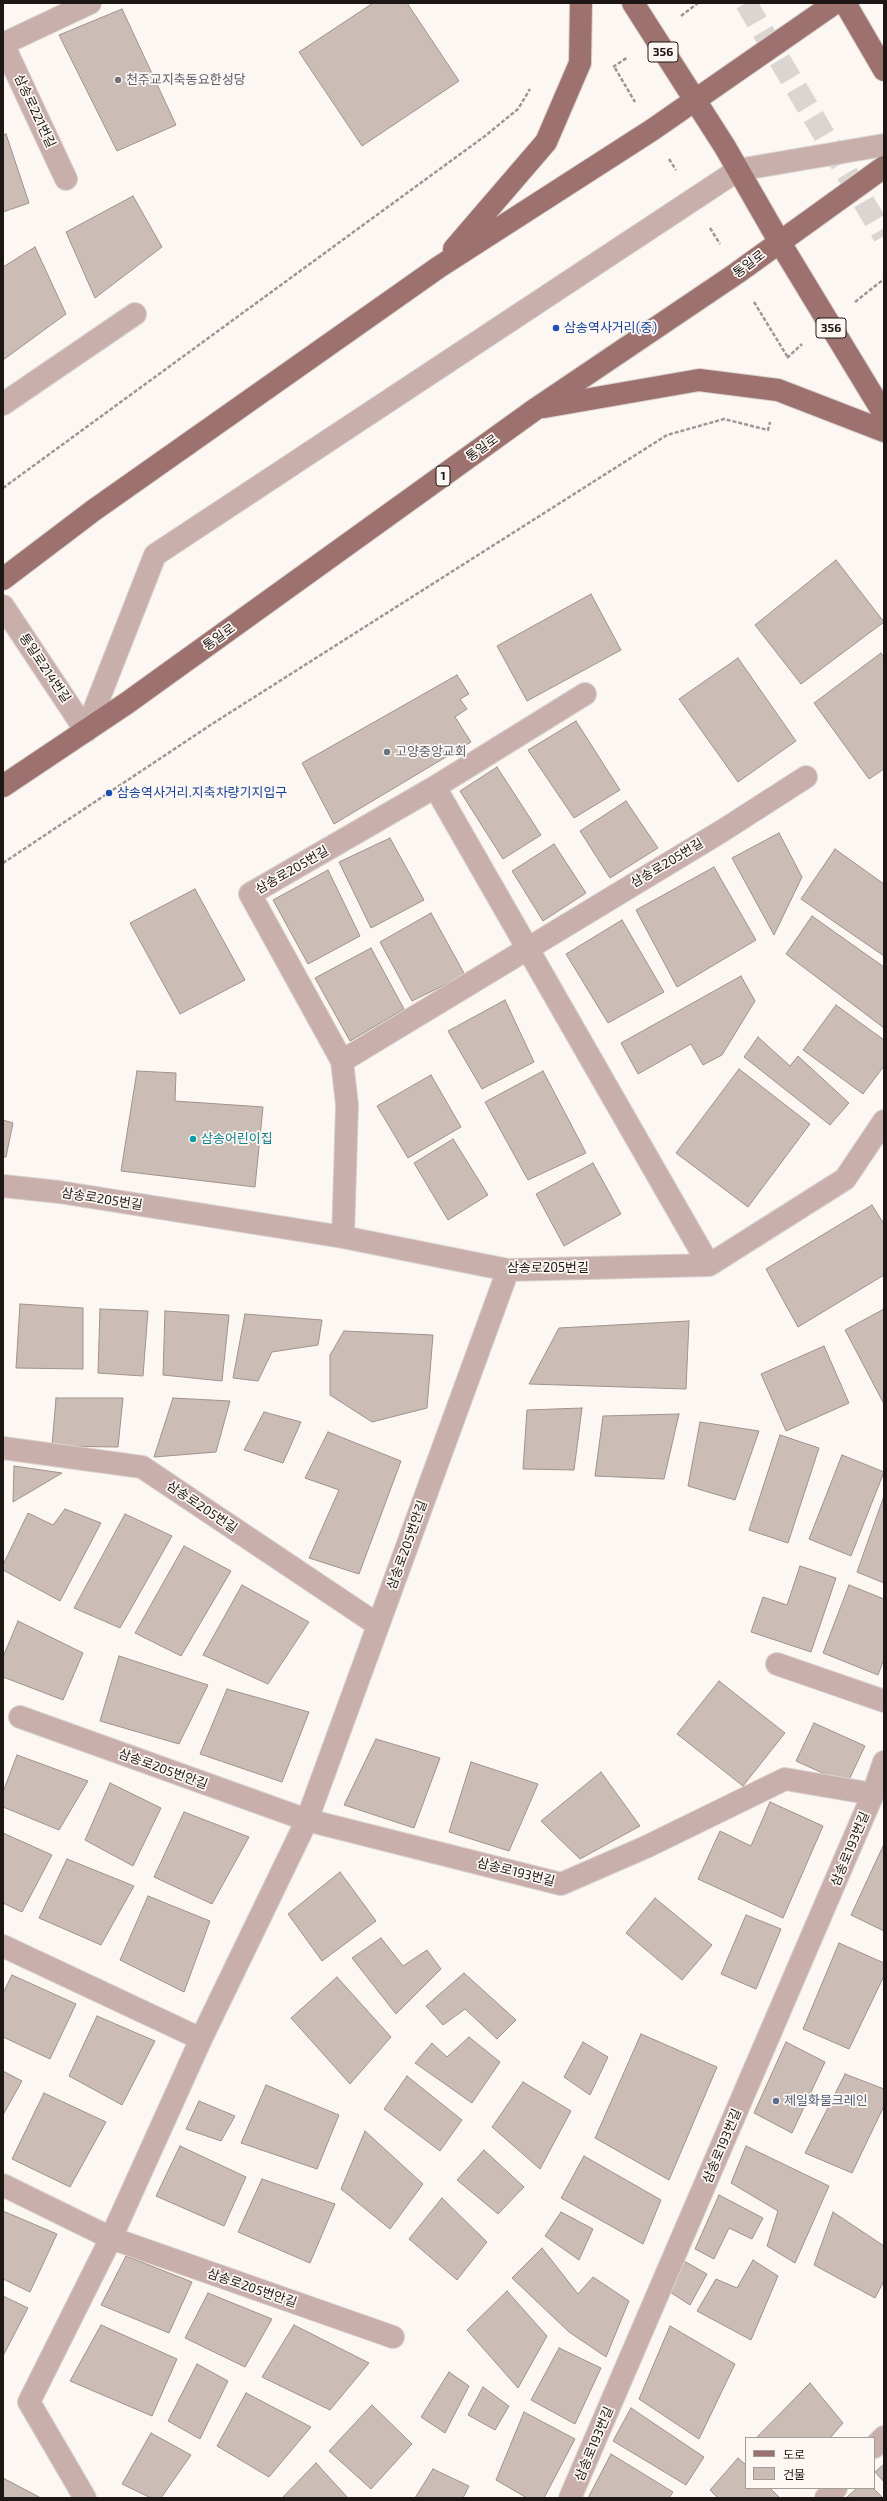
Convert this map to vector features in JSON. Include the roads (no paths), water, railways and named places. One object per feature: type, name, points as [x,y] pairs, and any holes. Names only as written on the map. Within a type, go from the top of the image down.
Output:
[{"type":"main road","points":[[439,267],[546,142],[580,63],[581,3]]},
{"type":"main road","name":"356","points":[[633,3],[738,170],[779,241],[884,414]]},
{"type":"main road","points":[[3,579],[94,510],[439,267],[652,130],[834,3]]},
{"type":"main road","points":[[844,3],[884,70]]},
{"type":"main road","name":"통일로","points":[[3,786],[86,731],[537,408],[737,273],[779,241],[884,167]]},
{"type":"main road","points":[[537,408],[699,380],[778,390],[884,430]]},
{"type":"street","name":"삼송로221번길","points":[[66,179],[3,44],[90,3]]},
{"type":"street","points":[[86,731],[155,555],[738,170],[884,145]]},
{"type":"street","points":[[3,404],[135,314]]},
{"type":"street","name":"통일로214번길","points":[[3,606],[86,731]]},
{"type":"street","name":"삼송로205번길","points":[[343,1237],[347,1105],[342,1061],[250,894],[435,787],[585,694]]},
{"type":"street","name":"삼송로205번길","points":[[342,1061],[722,831],[806,776]]},
{"type":"street","points":[[435,787],[709,1265],[844,1179],[884,1121]]},
{"type":"street","name":"삼송로205번길","points":[[3,1186],[59,1192],[343,1237],[508,1270],[709,1265]]},
{"type":"street","name":"삼송로205번안길","points":[[85,2498],[29,2402],[111,2238],[200,2039],[307,1820],[508,1270]]},
{"type":"street","name":"삼송로205번길","points":[[3,1448],[142,1468],[378,1625]]},
{"type":"street","points":[[777,1664],[884,1701]]},
{"type":"street","name":"삼송로205번안길","points":[[20,1717],[307,1820]]},
{"type":"street","name":"삼송로193번길","points":[[570,2498],[873,1794],[884,1762]]},
{"type":"street","name":"삼송로193번길","points":[[307,1820],[561,1884],[646,1847],[785,1779],[873,1794]]},
{"type":"street","points":[[3,1946],[200,2039]]},
{"type":"street","name":"삼송로205번안길","points":[[3,2185],[111,2238],[394,2337]]},
{"type":"street","points":[[875,2446],[884,2437]]},
{"type":"street","points":[[826,2498],[835,2489]]},
{"type":"tunnel","points":[[746,3],[884,236]]},
{"type":"place","name":"천주교지축동요한성당","points":[[118,80]]},
{"type":"place","name":"삼송역사거리(중)","points":[[556,328]]},
{"type":"place","name":"고양중앙교회","points":[[387,752]]},
{"type":"place","name":"삼송역사거리.지축차량기지입구","points":[[109,793]]},
{"type":"place","name":"삼송어린이집","points":[[193,1139]]},
{"type":"place","name":"제일화물크레인","points":[[776,2101]]}]
